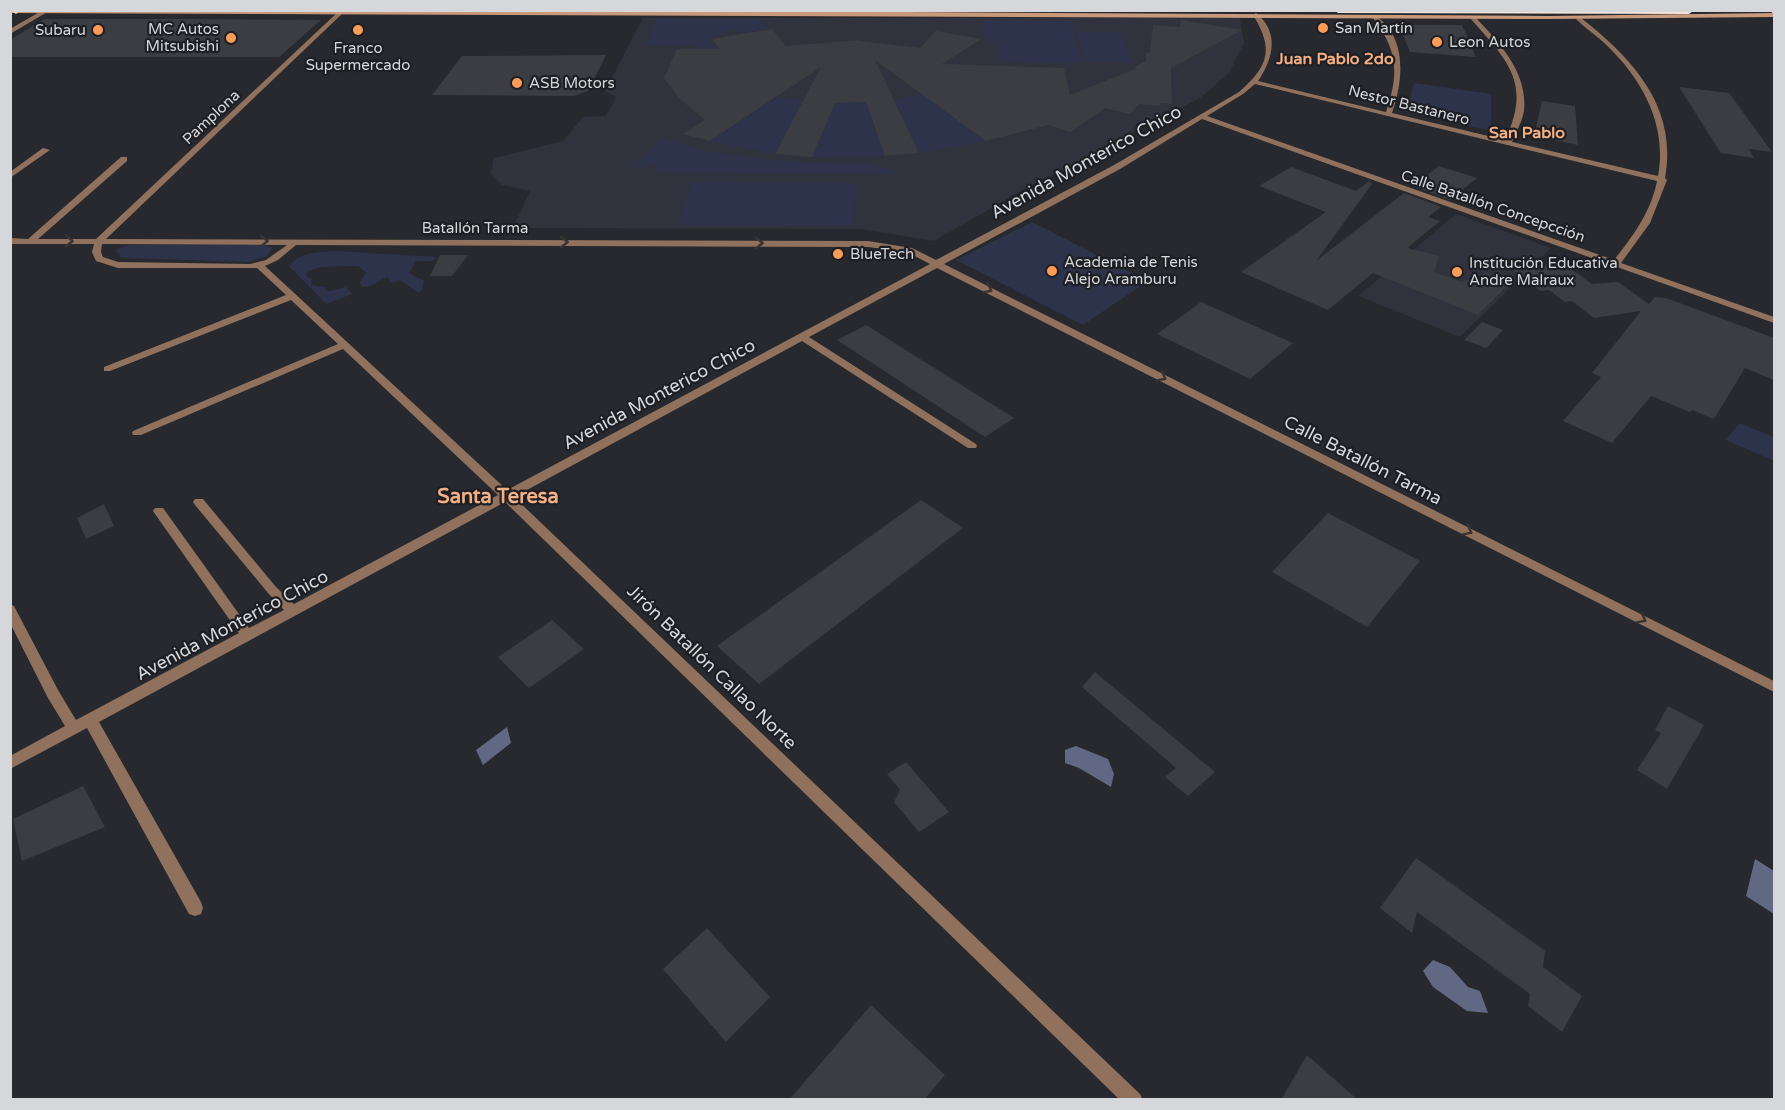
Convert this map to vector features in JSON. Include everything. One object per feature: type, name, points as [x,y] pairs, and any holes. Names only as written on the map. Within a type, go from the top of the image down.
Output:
[{"type":"highway","points":[[1338,10],[1689,11]]},
{"type":"street","points":[[13,11],[1256,15],[1474,19],[1579,19],[1774,12]]},
{"type":"street","points":[[10,32],[46,11]]},
{"type":"street","name":"Pamplona","points":[[99,241],[341,12]]},
{"type":"street","name":"Avenida Monterico Chico","points":[[10,764],[936,262],[1117,167],[1202,117],[1254,82],[1264,68],[1270,46],[1267,33],[1256,15]]},
{"type":"street","points":[[1376,18],[1389,35],[1400,65],[1398,90],[1389,113]]},
{"type":"street","points":[[1474,19],[1498,45],[1510,63],[1520,92],[1520,111],[1508,142]]},
{"type":"street","points":[[1579,19],[1621,54],[1642,80],[1657,107],[1663,129],[1665,155],[1663,180],[1645,225],[1616,263]]},
{"type":"street","name":"Nestor Bastanero","points":[[1254,82],[1663,180]]},
{"type":"street","name":"Calle Batallón Concepcción","points":[[1202,117],[1774,320]]},
{"type":"street","points":[[10,176],[46,150]]},
{"type":"street","points":[[30,241],[124,159]]},
{"type":"street","name":"Batallón Tarma","points":[[10,241],[868,243],[909,250],[936,262]]},
{"type":"street","points":[[99,241],[96,250],[97,257],[104,262],[118,265],[260,266],[279,258],[294,241]]},
{"type":"street","name":"Calle Batallón Tarma","points":[[936,262],[1774,687]]},
{"type":"street","name":"Jirón Batallón Callao Norte","points":[[260,266],[506,496],[1134,1100]]},
{"type":"street","points":[[106,369],[292,296]]},
{"type":"street","points":[[801,336],[972,446]]},
{"type":"street","points":[[137,434],[345,345]]},
{"type":"street","points":[[199,502],[272,590],[293,611]]},
{"type":"street","points":[[159,511],[247,635]]},
{"type":"street","points":[[10,609],[53,694],[74,729]]},
{"type":"street","points":[[90,720],[195,908]]},
{"type":"shaded area","points":[[643,18],[1240,18],[1244,43],[1229,73],[1200,98],[1023,190],[934,241],[861,229],[513,228],[530,191],[502,185],[491,174],[494,158],[563,141],[583,117],[606,116],[616,97],[605,91]]},
{"type":"shaded area","points":[[656,19],[760,20],[771,29],[741,33],[737,30],[722,32],[724,35],[708,38],[722,55],[689,67],[700,45],[646,45]]},
{"type":"shaded area","points":[[982,21],[1071,21],[1077,41],[985,41]]},
{"type":"shaded area","points":[[1077,32],[1120,32],[1132,62],[1087,62]]},
{"type":"shaded area","points":[[997,42],[1076,42],[1083,63],[1001,62]]},
{"type":"shaded area","points":[[1414,83],[1491,94],[1491,131],[1406,112]]},
{"type":"shaded area","points":[[922,94],[986,141],[919,153],[894,100]]},
{"type":"shaded area","points":[[777,97],[804,100],[775,154],[710,141]]},
{"type":"shaded area","points":[[866,102],[885,156],[812,157],[835,103]]},
{"type":"shaded area","points":[[662,139],[707,151],[762,159],[871,164],[902,174],[654,172],[659,166],[649,164],[645,169],[632,166]]},
{"type":"shaded area","points":[[691,182],[856,183],[854,225],[678,225]]},
{"type":"shaded area","name":"Institución Educativa Andre Malraux","points":[[1456,214],[1551,248],[1460,337],[1358,296]]},
{"type":"shaded area","name":"Academia de Tenis Alejo Aramburu","points":[[1032,222],[1148,281],[1083,325],[956,260]]},
{"type":"shaded area","points":[[128,245],[265,245],[273,248],[267,256],[248,262],[121,258],[116,250]]},
{"type":"shaded area","points":[[337,251],[436,257],[433,261],[416,261],[409,273],[424,281],[419,293],[399,280],[392,283],[387,277],[370,286],[362,287],[360,282],[366,273],[358,266],[321,267],[308,271],[306,275],[312,280],[311,285],[326,287],[324,290],[330,291],[346,287],[352,294],[326,304],[289,266],[305,255]]},
{"type":"shaded area","points":[[1739,423],[1774,437],[1774,461],[1726,440]]},
{"type":"shaded area","points":[[507,727],[511,743],[483,765],[476,750]]},
{"type":"shaded area","points":[[1076,746],[1108,759],[1114,774],[1111,787],[1079,768],[1065,763],[1065,750]]},
{"type":"shaded area","points":[[1755,859],[1774,871],[1774,914],[1746,896]]},
{"type":"shaded area","points":[[1433,960],[1450,967],[1468,987],[1480,991],[1488,1013],[1467,1011],[1433,987],[1423,971]]},
{"type":"building","points":[[44,19],[321,20],[279,57],[10,57],[10,40]]},
{"type":"building","points":[[1181,20],[1242,30],[1171,68],[1172,104],[1160,103],[1160,106],[1139,104],[1130,114],[1105,108],[1070,132],[1048,125],[986,141],[875,60],[919,153],[885,156],[866,102],[835,103],[812,157],[775,154],[821,67],[710,141],[683,134],[705,120],[679,98],[664,78],[677,49],[720,49],[712,39],[772,29],[786,46],[862,40],[860,41],[920,48],[936,31],[981,39],[942,64],[1064,68],[1070,95],[1135,69],[1136,66],[1146,61],[1146,53],[1150,52],[1153,25],[1180,27]]},
{"type":"building","name":"Leon Autos","points":[[1399,25],[1462,25],[1476,57],[1410,52]]},
{"type":"building","name":"ASB Motors","points":[[606,55],[588,91],[574,96],[432,95],[462,56]]},
{"type":"building","points":[[1679,87],[1729,93],[1772,152],[1749,149],[1754,158],[1721,153]]},
{"type":"building","points":[[1542,101],[1575,106],[1578,145],[1534,136]]},
{"type":"building","points":[[1439,166],[1477,178],[1450,200],[1413,186]]},
{"type":"building","points":[[1291,167],[1356,191],[1369,181],[1372,184],[1316,261],[1404,193],[1441,207],[1428,217],[1440,221],[1407,248],[1439,256],[1434,272],[1462,282],[1486,273],[1511,282],[1478,315],[1373,273],[1328,310],[1241,272],[1326,212],[1259,186]]},
{"type":"building","points":[[440,255],[468,255],[452,276],[430,276]]},
{"type":"building","points":[[1563,263],[1592,284],[1618,282],[1649,304],[1655,297],[1666,298],[1774,338],[1774,380],[1745,368],[1714,419],[1651,396],[1612,443],[1563,421],[1601,377],[1592,373],[1641,311],[1594,318],[1572,301],[1565,302],[1549,290],[1540,291],[1513,270]]},
{"type":"building","points":[[1201,302],[1293,343],[1250,379],[1157,334]]},
{"type":"building","points":[[1482,322],[1503,330],[1486,348],[1464,340]]},
{"type":"building","points":[[866,325],[1014,418],[985,437],[837,340]]},
{"type":"building","points":[[921,500],[963,528],[759,684],[717,646]]},
{"type":"building","points":[[104,504],[114,526],[86,539],[77,518]]},
{"type":"building","points":[[1328,513],[1420,561],[1367,627],[1272,572]]},
{"type":"building","points":[[552,620],[584,649],[529,688],[498,657]]},
{"type":"building","points":[[1095,672],[1215,772],[1188,796],[1165,777],[1176,768],[1082,687]]},
{"type":"building","points":[[1668,706],[1704,725],[1667,789],[1637,770],[1661,733],[1655,730]]},
{"type":"building","points":[[906,762],[949,812],[919,832],[894,802],[900,790],[887,774]]},
{"type":"building","points":[[83,786],[105,827],[22,861],[13,819]]},
{"type":"building","points":[[1416,858],[1545,951],[1543,967],[1582,996],[1562,1032],[1528,1006],[1530,994],[1417,912],[1412,933],[1380,908]]},
{"type":"building","points":[[707,928],[770,997],[726,1042],[663,969]]},
{"type":"building","points":[[871,1005],[945,1075],[924,1100],[789,1100]]},
{"type":"building","points":[[1307,1055],[1358,1100],[1281,1100]]},
{"type":"place","name":"San Martín","points":[[1323,28]]},
{"type":"place","name":"Subaru","points":[[98,30]]},
{"type":"place","name":"Franco Supermercado","points":[[358,30]]},
{"type":"place","name":"MC Autos Mitsubishi","points":[[231,38]]},
{"type":"place","name":"Leon Autos","points":[[1437,42]]},
{"type":"place","name":"ASB Motors","points":[[517,83]]},
{"type":"place","name":"BlueTech","points":[[838,254]]},
{"type":"place","name":"Academia de Tenis Alejo Aramburu","points":[[1052,271]]},
{"type":"place","name":"Institución Educativa Andre Malraux","points":[[1457,272]]},
{"type":"district","name":"Juan Pablo 2do","points":[[1335,58]]},
{"type":"district","name":"San Pablo","points":[[1527,132]]},
{"type":"district","name":"Santa Teresa","points":[[498,496]]}]
